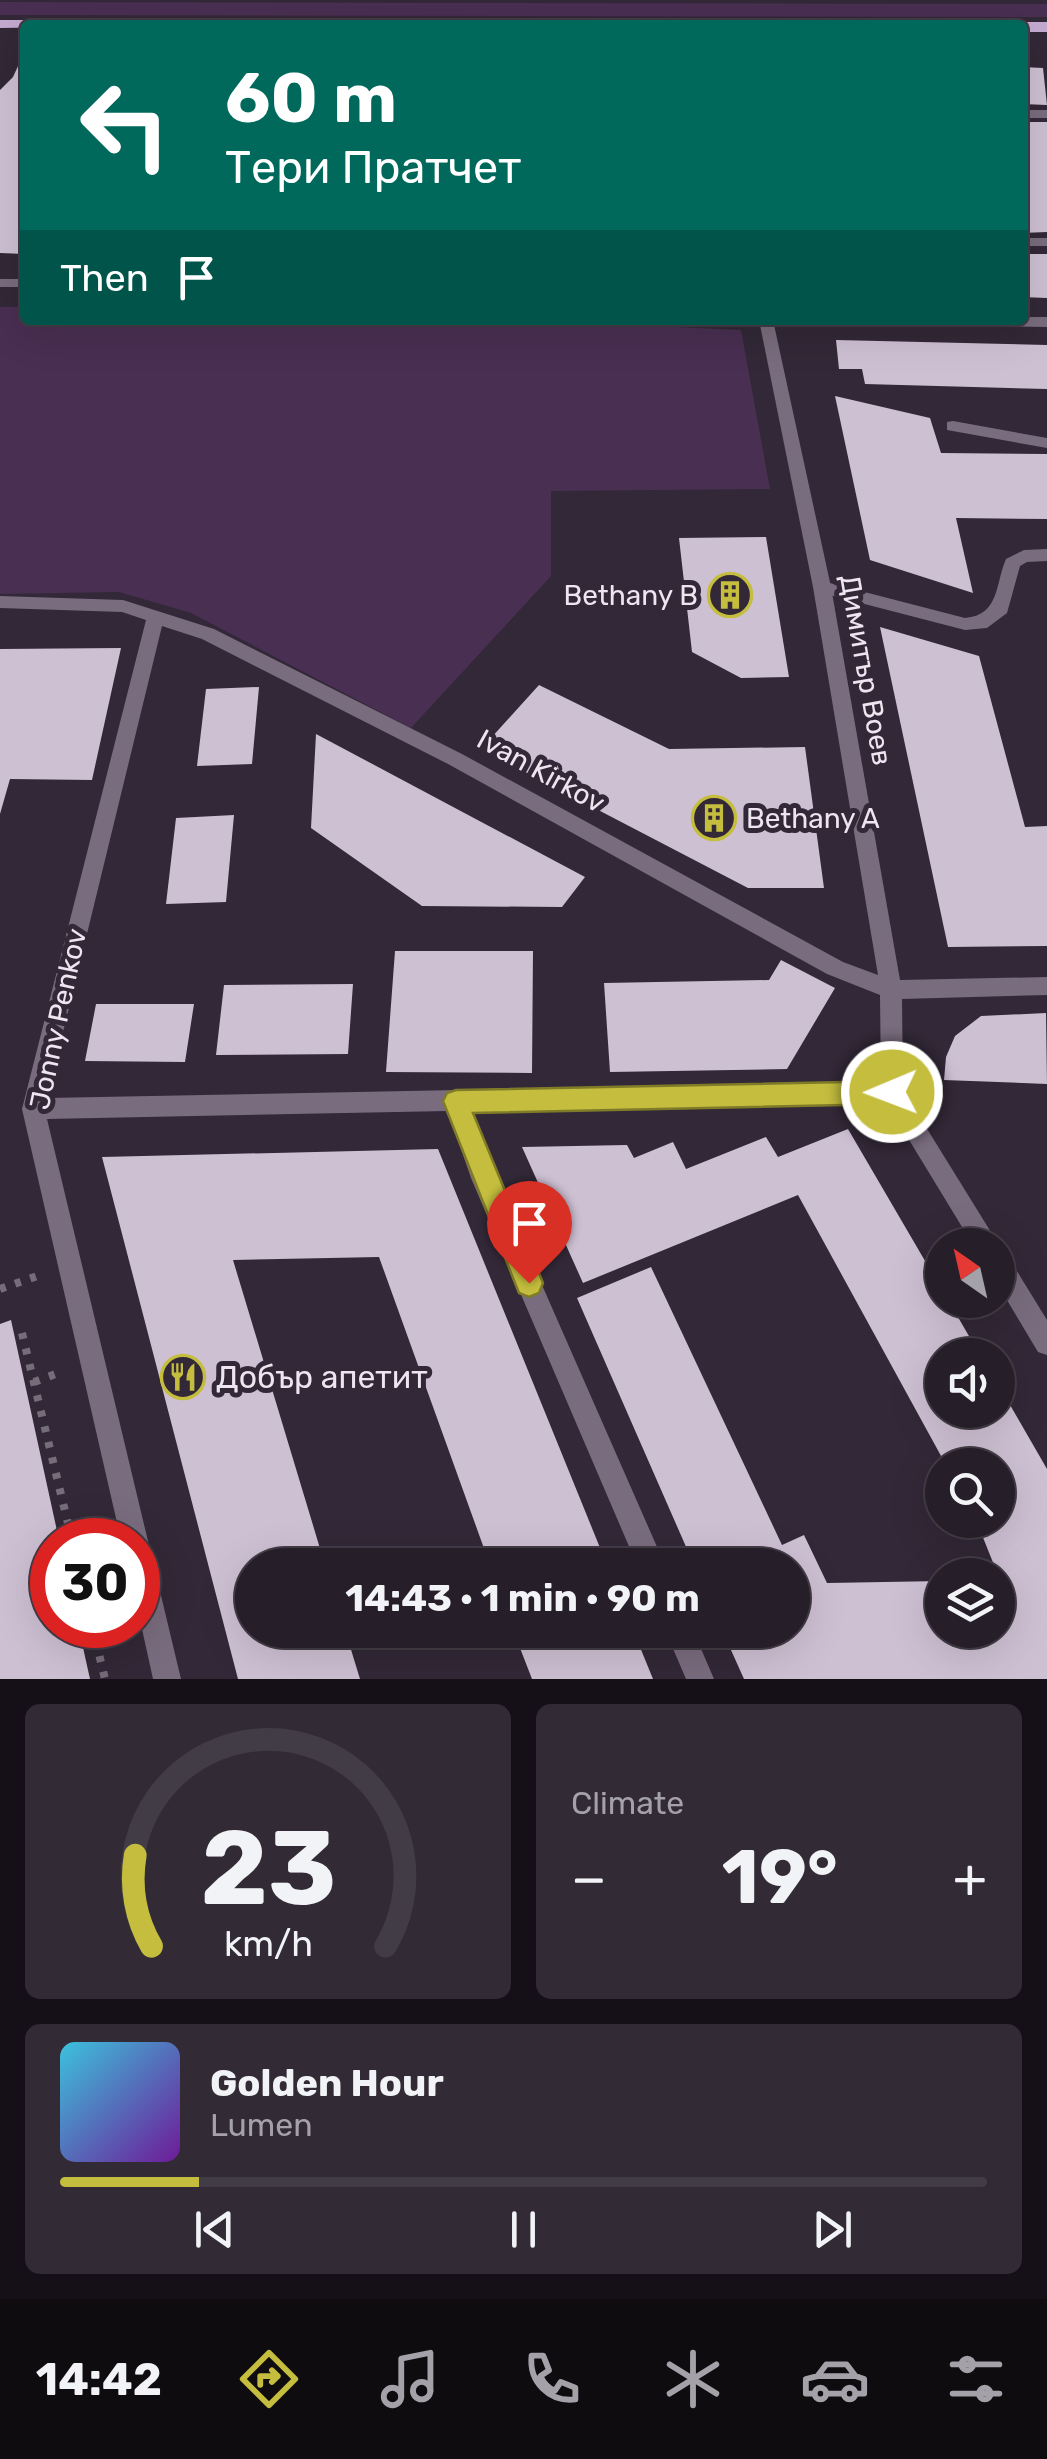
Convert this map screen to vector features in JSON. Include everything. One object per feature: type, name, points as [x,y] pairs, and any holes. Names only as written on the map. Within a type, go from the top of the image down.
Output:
[{"type":"street","name":"Димитър Воев","points":[[767,325],[822,587],[891,990],[892,1092]]},
{"type":"street","points":[[953,426],[1047,443]]},
{"type":"street","points":[[822,587],[945,622],[981,624],[1001,609],[1012,564],[1024,556],[1047,556]]},
{"type":"street","name":"Ivan Kirkov","points":[[0,602],[86,602],[156,616],[208,634],[456,758],[834,968],[891,990]]},
{"type":"street","name":"Jonny Penkov","points":[[129,1518],[33,1109],[156,616]]},
{"type":"street","points":[[891,990],[1047,986]]},
{"type":"street","points":[[33,1109],[892,1092],[976,1228]]},
{"type":"street","points":[[456,1101],[484,1178],[644,1548]]},
{"type":"street","points":[[1015,1290],[1047,1342]]},
{"type":"street","points":[[160,1645],[168,1679]]},
{"type":"street","points":[[687,1648],[700,1679]]},
{"type":"path","points":[[22,1333],[67,1518]]},
{"type":"path","points":[[98,1648],[105,1679]]},
{"type":"shaded area","points":[[0,2],[1047,4],[1047,17],[0,15]]},
{"type":"shaded area","points":[[0,307],[20,307],[20,325],[631,325],[741,330],[770,489],[551,491],[551,576],[411,728],[191,613],[119,592],[0,594]]},
{"type":"building","points":[[20,62],[20,254],[0,253],[0,90],[13,77]]},
{"type":"building","points":[[1028,67],[1043,68],[1047,105],[1028,104]]},
{"type":"building","points":[[1028,122],[1047,122],[1047,232],[1028,233]]},
{"type":"building","points":[[1028,254],[1047,254],[1047,298],[1028,297]]},
{"type":"building","points":[[836,340],[1047,345],[1047,389],[865,384],[862,369],[839,369]]},
{"type":"building","points":[[835,396],[930,418],[941,453],[1047,454],[1047,519],[956,518],[973,593],[870,560]]},
{"type":"building","name":"Bethany B","points":[[766,537],[789,677],[741,678],[692,652],[679,538]]},
{"type":"building","points":[[880,627],[979,656],[1025,827],[1047,826],[1047,946],[948,947]]},
{"type":"building","points":[[121,648],[92,780],[10,779],[0,814],[0,649]]},
{"type":"building","name":"Bethany A","points":[[539,685],[669,749],[805,747],[824,888],[748,888],[481,749]]},
{"type":"building","points":[[259,687],[252,764],[197,766],[206,689]]},
{"type":"building","points":[[316,734],[585,877],[562,907],[422,906],[311,828]]},
{"type":"building","points":[[234,815],[226,902],[166,904],[176,818]]},
{"type":"building","points":[[395,951],[533,951],[532,1073],[386,1072]]},
{"type":"building","points":[[781,960],[835,988],[787,1069],[610,1072],[604,983],[769,980]]},
{"type":"building","points":[[353,984],[348,1054],[216,1055],[224,985]]},
{"type":"building","points":[[96,1004],[194,1004],[185,1062],[85,1061]]},
{"type":"building","points":[[1046,1013],[1047,1084],[944,1080],[946,1057],[955,1036],[981,1016]]},
{"type":"building","points":[[848,1129],[925,1261],[925,1318],[958,1318],[970,1338],[925,1338],[925,1427],[798,1195],[583,1283],[522,1147],[627,1145],[634,1158],[673,1142],[686,1169],[766,1137],[778,1157]]},
{"type":"building","points":[[438,1149],[600,1548],[484,1548],[379,1257],[233,1260],[320,1548],[235,1548],[235,1648],[351,1648],[360,1679],[238,1679],[102,1157]]},
{"type":"building","points":[[651,1267],[782,1545],[804,1535],[827,1583],[925,1581],[925,1648],[1015,1648],[1015,1558],[991,1558],[983,1538],[1015,1538],[1015,1448],[937,1448],[926,1428],[1015,1428],[1015,1413],[1047,1469],[1047,1679],[744,1679],[730,1648],[810,1648],[810,1548],[687,1548],[577,1298]]},
{"type":"building","points":[[11,1320],[54,1518],[30,1518],[30,1648],[83,1648],[90,1679],[0,1679],[0,1324]]},
{"type":"building","points":[[520,1648],[640,1648],[653,1679],[532,1679]]},
{"type":"place","name":"Bethany B","points":[[730,595]]},
{"type":"place","name":"Bethany A","points":[[714,818]]},
{"type":"place","name":"Добър апетит","points":[[183,1377]]},
{"type":"route","points":[[529,1283],[456,1101],[892,1092]]}]
